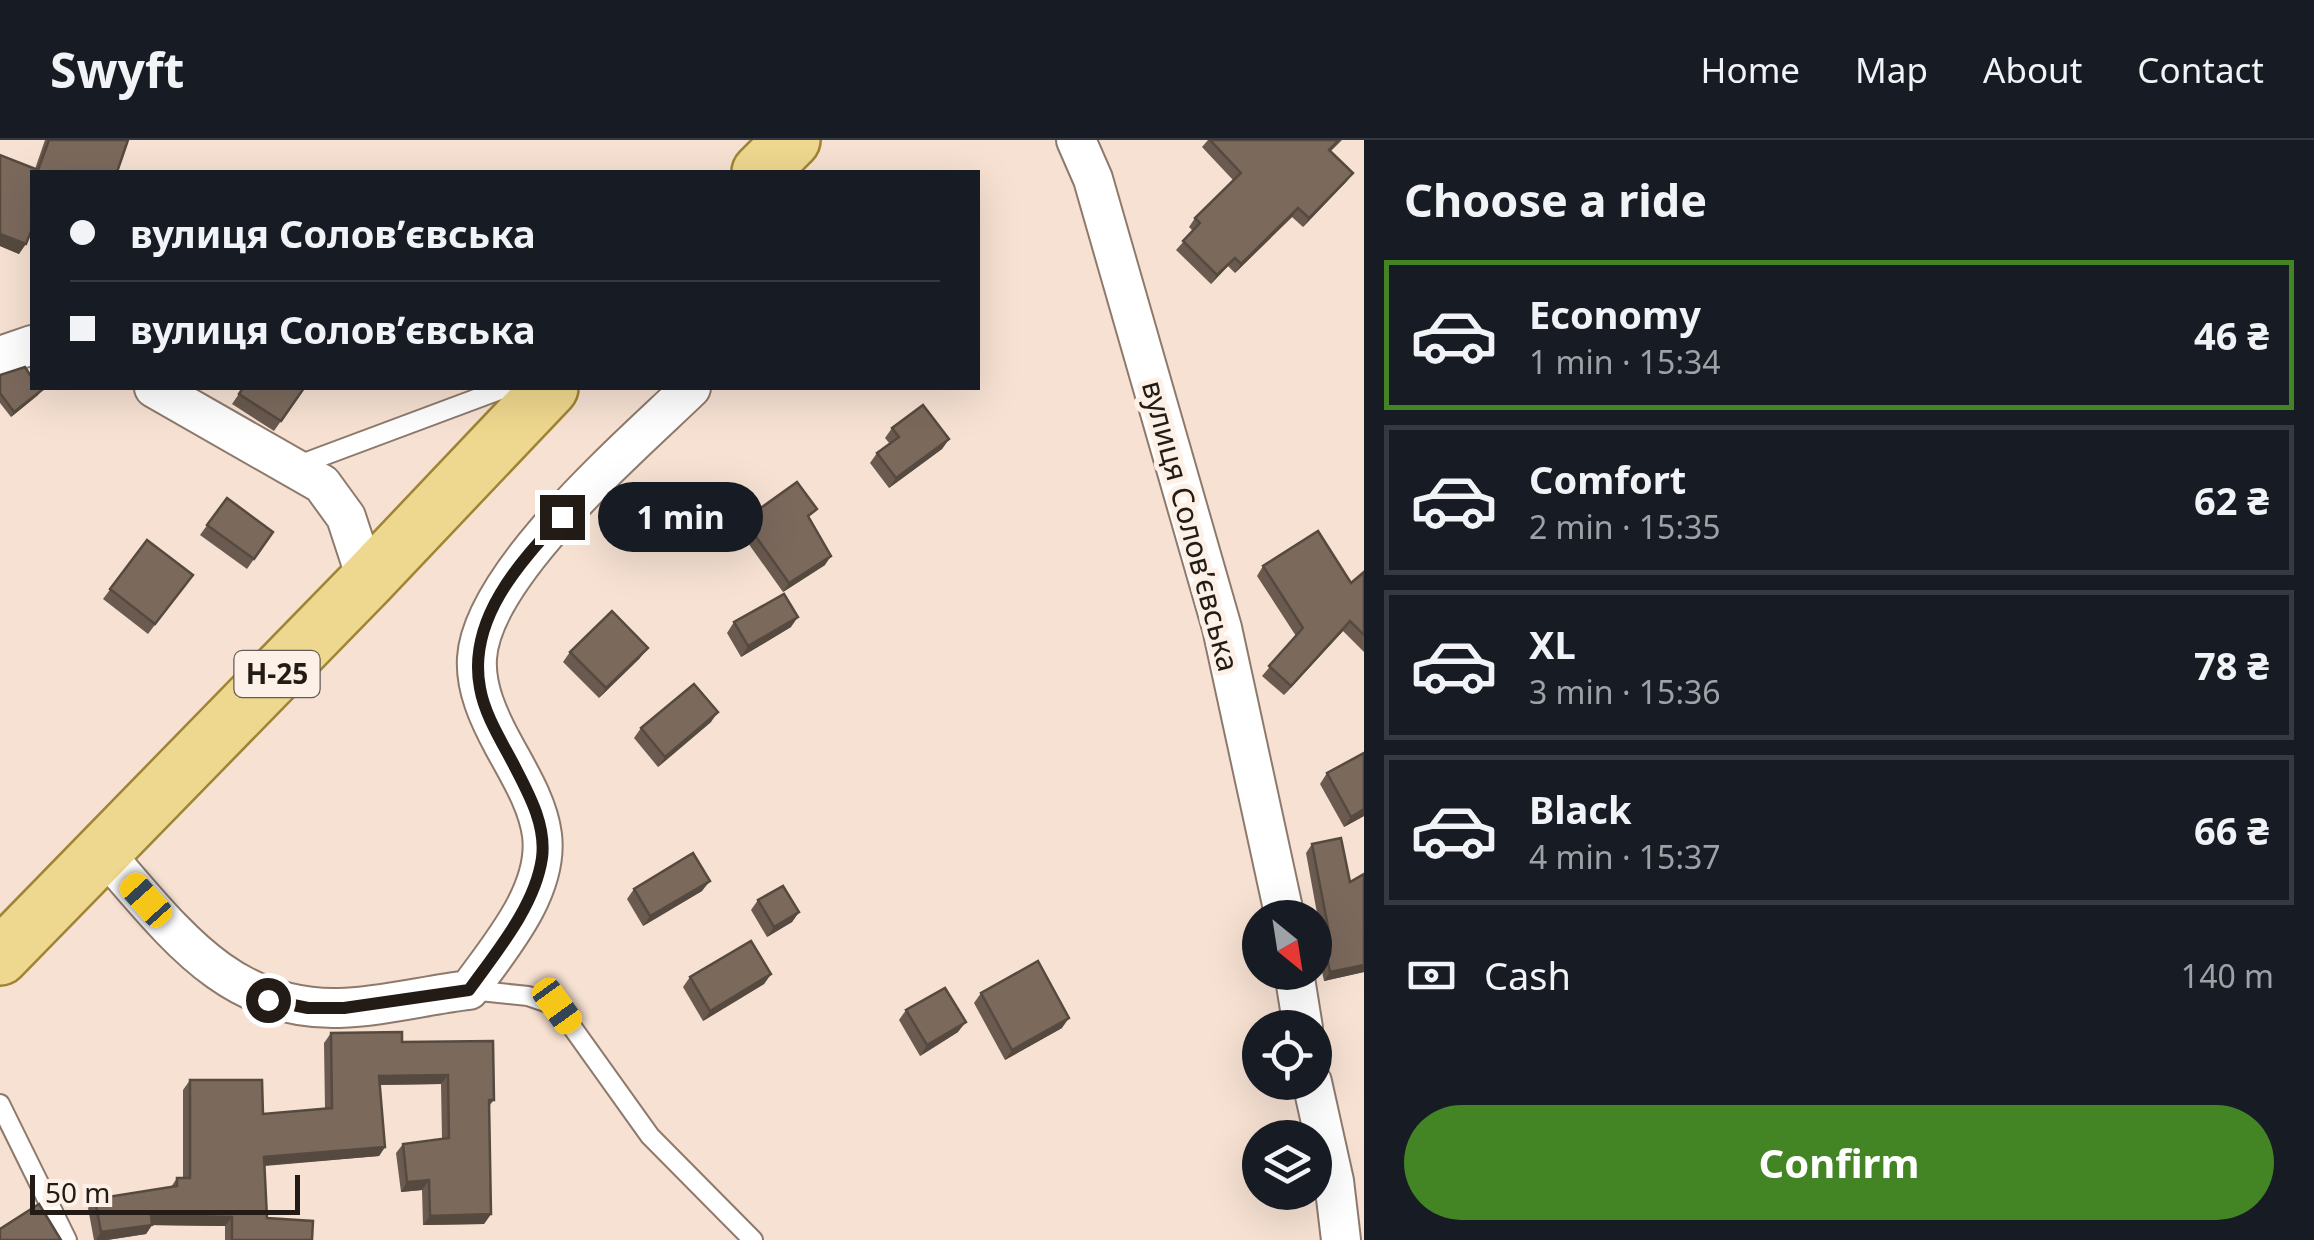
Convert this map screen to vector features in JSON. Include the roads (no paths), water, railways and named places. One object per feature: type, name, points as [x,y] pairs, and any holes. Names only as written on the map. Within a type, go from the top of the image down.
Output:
[{"type":"main road","points":[[762,170],[792,140]]},
{"type":"main road","name":"Н-25","points":[[0,956],[548,390]]},
{"type":"street","name":"вулиця Соловʼєвська","points":[[1076,140],[1093,179],[1222,628],[1281,900]]},
{"type":"street","points":[[0,356],[30,346]]},
{"type":"street","points":[[158,390],[322,484],[335,498],[354,533],[367,581]]},
{"type":"street","points":[[103,852],[188,947],[268,1000],[308,1008],[344,1008],[469,990],[520,914],[542,858],[536,813],[480,691],[477,657],[486,622],[506,585],[539,542],[690,390]]},
{"type":"street","points":[[1316,1100],[1334,1181],[1341,1240]]},
{"type":"lane","points":[[296,466],[499,390]]},
{"type":"lane","points":[[469,990],[528,996],[557,1006],[650,1136],[753,1240]]},
{"type":"lane","points":[[0,1104],[68,1240]]}]
